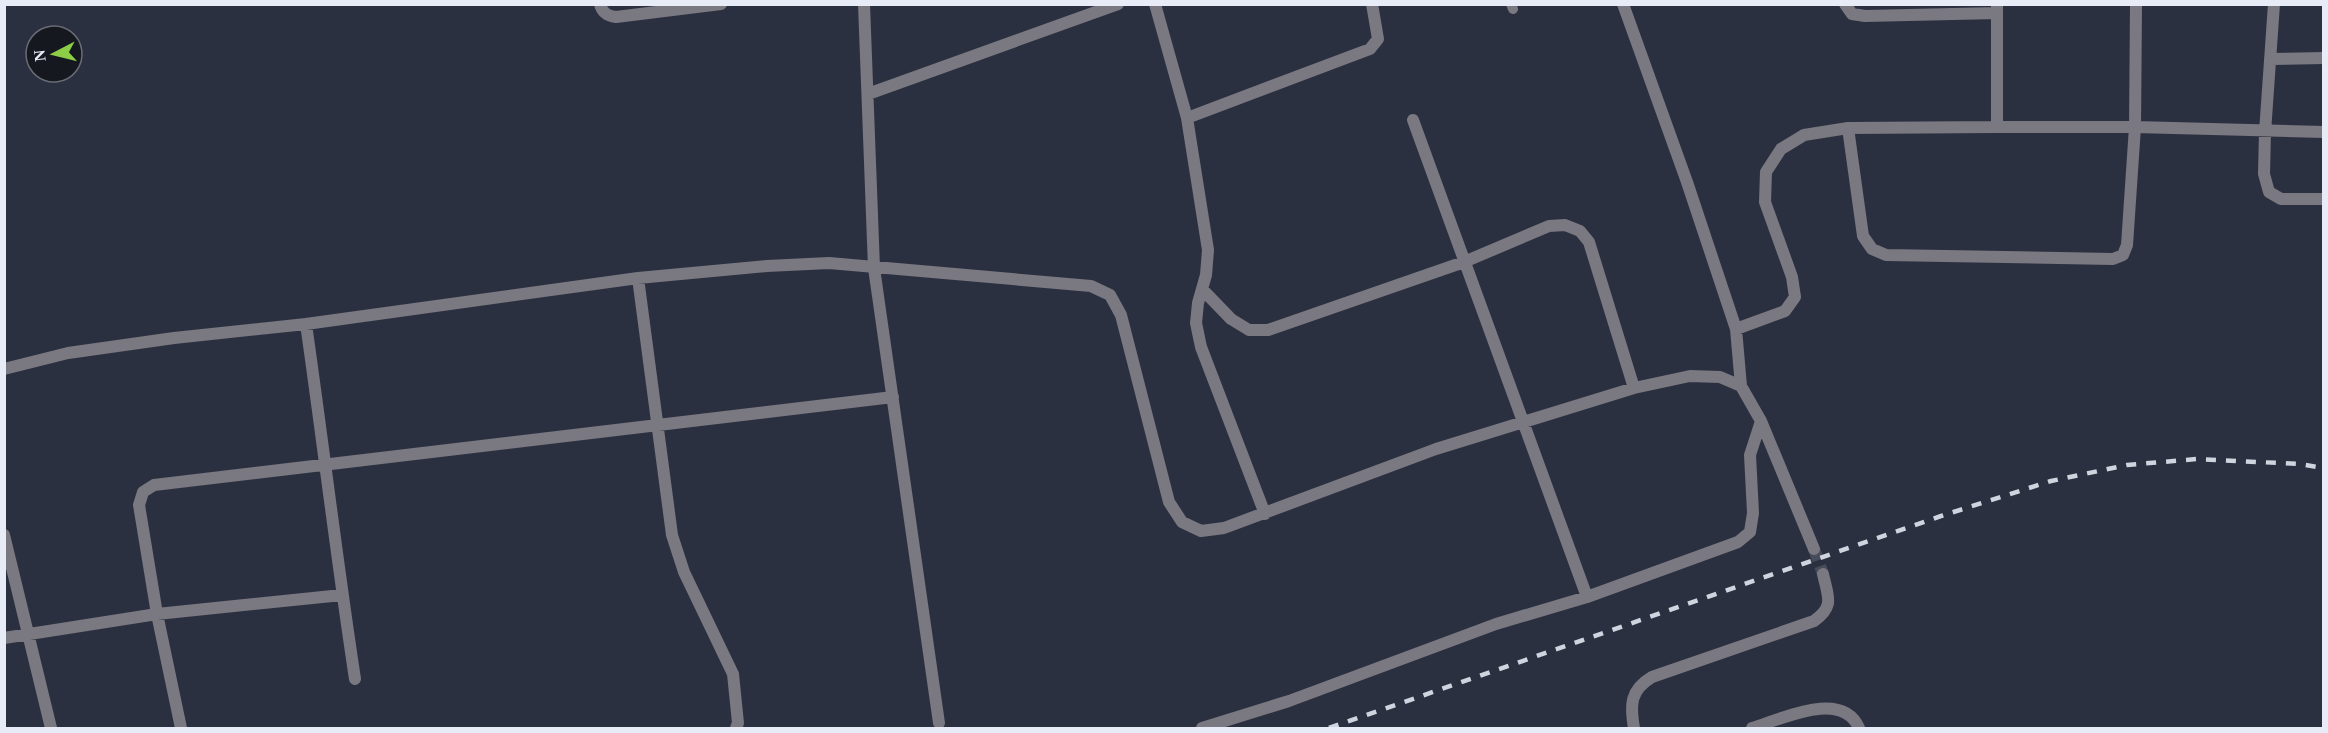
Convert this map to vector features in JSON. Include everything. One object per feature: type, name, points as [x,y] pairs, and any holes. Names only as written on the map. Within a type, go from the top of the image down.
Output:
[{"type":"street","points":[[600,4],[601,9],[608,16],[616,17],[721,4]]},
{"type":"street","points":[[864,4],[874,268],[939,723]]},
{"type":"street","points":[[868,94],[1118,4]]},
{"type":"street","points":[[1155,4],[1186,118],[1208,250],[1206,275],[1196,323],[1201,347],[1265,514]]},
{"type":"street","points":[[1186,118],[1370,49],[1378,39],[1372,4]]},
{"type":"street","points":[[1623,4],[1687,182],[1736,329],[1741,386],[1761,421],[1814,549]]},
{"type":"street","points":[[1845,4],[1852,14],[1865,16],[1997,9],[1997,127]]},
{"type":"street","points":[[1848,128],[1863,236],[1872,249],[1886,255],[2113,259],[2123,255],[2127,245],[2134,127],[2136,4]]},
{"type":"street","points":[[2274,4],[2264,174],[2269,192],[2281,199],[2324,199]]},
{"type":"street","points":[[2270,59],[2324,58]]},
{"type":"street","points":[[1413,120],[1587,597]]},
{"type":"street","points":[[1736,329],[1785,311],[1795,297],[1792,277],[1765,202],[1766,172],[1781,149],[1804,135],[1848,128],[1997,127],[2134,127],[2324,132]]},
{"type":"street","points":[[1202,289],[1232,319],[1249,330],[1268,330],[1464,262],[1549,226],[1565,225],[1580,231],[1589,242],[1634,388]]},
{"type":"street","points":[[4,369],[68,353],[174,338],[306,324],[638,278],[767,266],[829,263],[1091,286],[1110,295],[1121,315],[1169,502],[1182,522],[1201,531],[1224,528],[1436,449],[1634,388],[1690,376],[1720,377],[1741,386]]},
{"type":"street","points":[[638,278],[672,535],[684,572],[733,674],[738,723],[736,729]]},
{"type":"street","points":[[306,324],[327,465],[342,596],[356,679]]},
{"type":"street","points":[[181,729],[157,614],[139,505],[143,492],[154,485],[893,397]]},
{"type":"street","points":[[1202,729],[1289,701],[1496,624],[1587,597],[1738,542],[1750,532],[1753,513],[1750,455],[1761,421]]},
{"type":"street","points":[[4,535],[51,729]]},
{"type":"street","points":[[1634,729],[1631,709],[1634,694],[1641,684],[1652,677],[1814,621],[1826,612],[1828,604],[1823,574]]},
{"type":"street","points":[[4,638],[157,614],[342,596]]},
{"type":"street","points":[[1752,729],[1828,707],[1843,710],[1855,720],[1859,729]]},
{"type":"tunnel","points":[[1814,549],[1823,574]]},
{"type":"railway","points":[[1329,728],[1941,516],[2051,481],[2127,465],[2197,459],[2299,464],[2324,468]]}]
